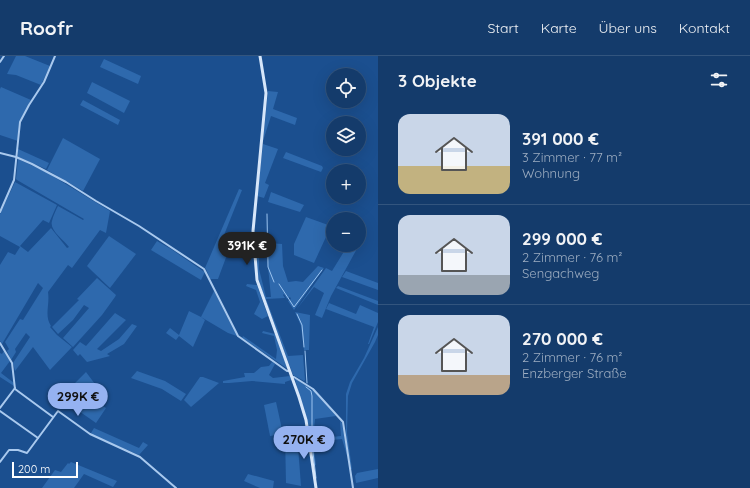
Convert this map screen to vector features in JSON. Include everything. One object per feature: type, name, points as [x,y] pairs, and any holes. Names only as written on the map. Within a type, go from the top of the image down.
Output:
[{"type":"main road","points":[[260,56],[266,93],[253,231],[255,265],[259,288],[292,377],[308,430],[316,488]]},
{"type":"street","points":[[0,62],[4,56]]},
{"type":"street","points":[[0,212],[13,184],[16,172],[20,122],[44,82],[55,56]]},
{"type":"street","points":[[0,153],[16,157],[46,171],[125,218],[204,269],[238,336],[289,371]]},
{"type":"street","points":[[0,343],[12,363],[15,388],[31,402],[53,417]]},
{"type":"street","points":[[292,377],[313,390],[343,422],[353,488]]},
{"type":"street","points":[[15,388],[0,409],[38,438]]},
{"type":"street","points":[[0,462],[9,450],[18,450],[27,453],[58,411],[90,434],[140,456],[176,488]]},
{"type":"shaded area","points":[[16,56],[25,56],[50,66],[41,85],[16,75],[7,74]]},
{"type":"shaded area","points":[[104,59],[141,76],[138,84],[100,67]]},
{"type":"shaded area","points":[[92,82],[130,101],[124,113],[87,93]]},
{"type":"shaded area","points":[[1,87],[31,100],[19,123],[18,141],[0,135]]},
{"type":"shaded area","points":[[268,91],[278,92],[273,109],[297,118],[295,125],[271,116],[263,141]]},
{"type":"shaded area","points":[[83,100],[120,120],[118,125],[80,105]]},
{"type":"shaded area","points":[[63,138],[100,159],[83,191],[47,170]]},
{"type":"shaded area","points":[[263,144],[278,149],[265,183],[269,185],[264,198],[257,196]]},
{"type":"shaded area","points":[[18,149],[49,163],[46,169],[18,157]]},
{"type":"shaded area","points":[[286,152],[322,166],[323,168],[321,172],[283,158]]},
{"type":"shaded area","points":[[18,159],[46,172],[110,211],[106,233],[100,230],[72,268],[68,265],[48,292],[48,318],[50,327],[57,335],[72,347],[50,370],[33,347],[15,371],[13,363],[30,337],[26,333],[15,349],[16,352],[11,360],[7,351],[9,349],[5,342],[20,319],[23,320],[43,288],[38,283],[2,344],[0,341],[0,265],[8,252],[15,255],[20,247],[0,236],[0,214],[15,182],[57,205],[49,223],[43,220],[20,246],[28,252],[51,228],[67,248],[69,247],[53,228],[52,221],[58,206],[83,220],[84,219],[17,180]]},
{"type":"shaded area","points":[[239,189],[242,190],[224,235],[234,236],[218,279],[210,279],[205,268]]},
{"type":"shaded area","points":[[271,192],[304,205],[300,212],[268,202]]},
{"type":"shaded area","points":[[306,217],[326,224],[326,237],[314,263],[294,255],[294,244]]},
{"type":"shaded area","points":[[109,236],[136,254],[110,288],[87,266]]},
{"type":"shaded area","points":[[254,239],[259,240],[259,269],[266,297],[271,297],[268,267],[268,243],[282,244],[283,266],[288,282],[303,282],[318,266],[324,268],[294,310],[288,301],[291,299],[290,297],[287,299],[284,294],[283,295],[285,298],[266,299],[288,356],[303,355],[304,381],[293,375],[260,285]]},
{"type":"shaded area","points":[[157,241],[205,272],[201,280],[151,250]]},
{"type":"shaded area","points":[[344,252],[355,252],[331,296],[322,318],[315,315],[324,293],[314,287],[296,310],[326,268],[332,271]]},
{"type":"shaded area","points":[[346,271],[378,283],[378,290],[342,277]]},
{"type":"shaded area","points":[[97,278],[116,295],[102,315],[73,347],[63,338],[89,308],[84,305],[73,320],[58,334],[52,327],[79,300],[77,299]]},
{"type":"shaded area","points":[[247,284],[257,285],[268,316],[262,319],[254,314],[260,302],[256,290],[246,286]]},
{"type":"shaded area","points":[[338,286],[378,301],[378,305],[336,288]]},
{"type":"shaded area","points":[[214,291],[237,336],[228,333],[201,317]]},
{"type":"shaded area","points":[[329,303],[356,314],[360,305],[378,313],[378,322],[369,344],[374,327],[326,309]]},
{"type":"shaded area","points":[[189,311],[205,320],[193,347],[179,336],[176,340],[166,333],[170,328],[179,335]]},
{"type":"shaded area","points":[[295,312],[310,315],[309,350],[304,350],[301,326]]},
{"type":"shaded area","points":[[115,313],[126,320],[97,349],[101,351],[119,339],[132,324],[137,326],[124,344],[107,354],[110,356],[87,362],[80,354],[78,356],[73,350],[80,342],[86,346]]},
{"type":"shaded area","points":[[378,327],[378,335],[375,342],[352,383],[348,396],[347,433],[351,469],[346,437],[346,394],[350,382],[364,358]]},
{"type":"shaded area","points":[[263,331],[275,334],[288,369],[242,338],[243,336],[276,359],[277,350],[274,336],[262,333]]},
{"type":"shaded area","points":[[4,351],[10,361],[1,373],[14,383],[14,386],[0,377],[0,353],[2,354]]},
{"type":"shaded area","points":[[272,362],[275,364],[269,375],[273,378],[290,376],[291,380],[285,382],[285,384],[252,381],[223,383],[223,381],[245,377],[244,373],[254,373],[261,367],[269,366]]},
{"type":"shaded area","points":[[137,371],[165,381],[186,394],[181,401],[162,389],[131,378]]},
{"type":"shaded area","points":[[86,372],[95,384],[87,395],[106,408],[96,423],[76,409],[80,403],[75,400],[82,391],[74,384]]},
{"type":"shaded area","points":[[200,377],[219,383],[191,407],[184,400]]},
{"type":"shaded area","points":[[295,379],[315,392],[336,416],[315,419],[313,439],[341,436],[340,421],[342,423],[348,459],[342,439],[313,442],[316,465],[314,466],[310,439]]},
{"type":"shaded area","points":[[276,402],[283,434],[270,436],[264,405]]},
{"type":"shaded area","points":[[94,428],[139,448],[143,442],[148,445],[139,455],[93,435],[91,433]]},
{"type":"shaded area","points":[[297,433],[301,486],[286,483],[285,435]]},
{"type":"shaded area","points":[[71,462],[117,481],[113,487],[84,474],[74,488],[42,488],[55,470],[61,472],[68,463],[69,464]]},
{"type":"shaded area","points":[[378,469],[378,478],[356,483],[355,476],[357,473]]},
{"type":"shaded area","points":[[248,474],[274,481],[273,488],[260,488],[244,481]]},
{"type":"waterway","points":[[267,214],[268,267],[274,282]]},
{"type":"waterway","points":[[279,284],[294,307],[322,270]]},
{"type":"waterway","points":[[297,314],[302,325],[304,347]]},
{"type":"waterway","points":[[305,351],[307,383]]},
{"type":"waterway","points":[[306,387],[311,391],[312,396],[312,444],[316,478]]}]
